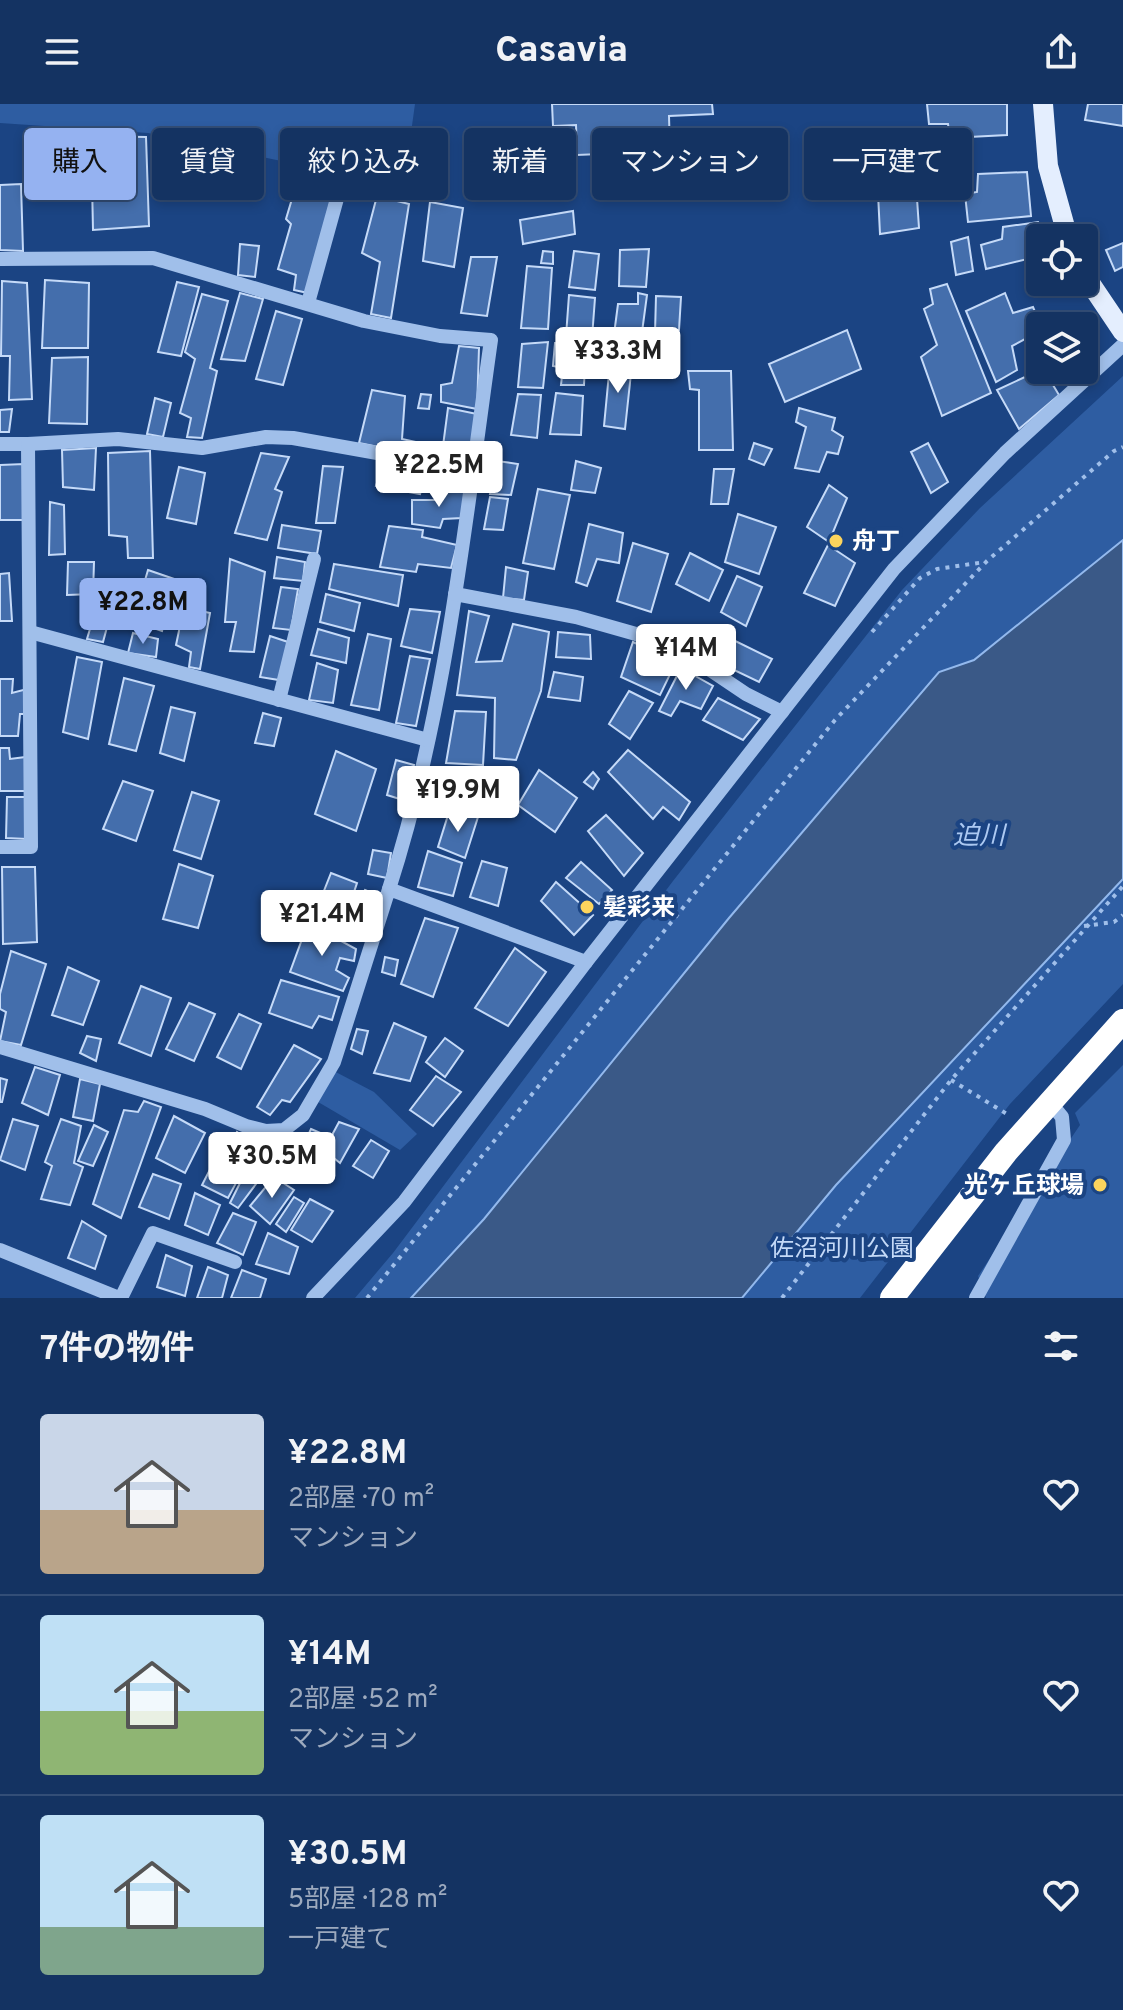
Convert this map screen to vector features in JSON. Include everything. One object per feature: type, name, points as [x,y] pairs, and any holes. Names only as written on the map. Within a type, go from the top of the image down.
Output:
[{"type":"highway","points":[[892,1298],[1049,1101],[1123,1021]]},
{"type":"main road","points":[[1043,104],[1048,166],[1064,224]]},
{"type":"main road","points":[[1098,295],[1123,332]]},
{"type":"street","points":[[308,303],[337,200]]},
{"type":"street","points":[[0,259],[153,258],[404,330],[491,340],[455,594],[428,740],[389,889],[334,1062],[303,1115],[284,1130],[266,1131],[205,1109],[0,1047]]},
{"type":"street","points":[[313,1298],[404,1202],[586,962],[894,569],[1005,453],[1123,345]]},
{"type":"street","points":[[0,444],[118,439],[202,448],[280,438],[473,470]]},
{"type":"street","points":[[0,847],[31,847],[28,444]]},
{"type":"street","points":[[279,700],[314,559]]},
{"type":"street","points":[[455,594],[576,617],[636,634],[691,657],[746,694],[782,712]]},
{"type":"street","points":[[30,632],[428,740]]},
{"type":"street","points":[[389,889],[586,962]]},
{"type":"street","points":[[976,1298],[1064,1140],[1062,1117],[1049,1101]]},
{"type":"street","points":[[0,1250],[120,1298],[153,1233],[235,1262]]},
{"type":"path","points":[[367,1298],[835,720],[987,561],[1114,451],[1123,447]]},
{"type":"path","points":[[867,637],[920,578],[937,569],[987,561]]},
{"type":"path","points":[[782,1298],[951,1080],[1084,926],[1123,886]]},
{"type":"path","points":[[1084,926],[1114,922],[1123,915]]},
{"type":"path","points":[[951,1080],[1011,1117]]},
{"type":"green space","points":[[0,104],[415,104],[412,128],[280,128],[280,161],[264,157],[264,128],[152,128],[152,134],[136,132],[136,128],[0,123]]},
{"type":"green space","points":[[1123,376],[1123,540],[974,660],[939,672],[729,918],[484,1219],[411,1298],[355,1298],[393,1253],[673,881],[902,590],[980,508]]},
{"type":"green space","name":"佐沼河川公園","points":[[1123,879],[1123,984],[1010,1104],[860,1298],[742,1298],[836,1185]]},
{"type":"green space","points":[[1123,1065],[1123,1298],[986,1298],[978,1276],[1080,1125],[1075,1113]]},
{"type":"green space","points":[[330,1069],[374,1092],[417,1134],[400,1150],[313,1099]]},
{"type":"water","name":"迫川","points":[[1123,540],[1123,879],[836,1185],[742,1298],[411,1298],[484,1219],[729,918],[939,672],[974,660]]},
{"type":"building","points":[[552,104],[712,104],[713,114],[669,116],[669,128],[592,128],[592,154],[577,155],[576,125],[553,126]]},
{"type":"building","points":[[927,104],[1007,104],[1007,135],[972,137],[972,128],[929,124]]},
{"type":"building","points":[[1088,104],[1123,104],[1123,126],[1085,120]]},
{"type":"building","points":[[136,137],[146,137],[149,226],[93,230],[92,200],[136,200]]},
{"type":"building","points":[[1027,172],[1031,216],[968,222],[966,200],[972,200],[972,193],[977,192],[978,174]]},
{"type":"building","points":[[21,184],[23,251],[0,250],[0,185]]},
{"type":"building","points":[[292,200],[331,200],[308,293],[294,290],[296,275],[278,269],[291,224],[286,219]]},
{"type":"building","points":[[376,200],[409,204],[391,318],[371,314],[380,262],[362,253]]},
{"type":"building","points":[[878,200],[917,200],[919,228],[880,234]]},
{"type":"building","points":[[430,202],[463,208],[454,267],[423,261]]},
{"type":"building","points":[[573,211],[575,234],[523,244],[520,220]]},
{"type":"building","points":[[1038,222],[1039,224],[1026,224],[1026,259],[986,269],[981,245],[1002,239],[1003,227]]},
{"type":"building","points":[[968,237],[973,271],[956,275],[951,242]]},
{"type":"building","points":[[1123,243],[1123,267],[1115,271],[1106,250]]},
{"type":"building","points":[[240,244],[259,246],[255,277],[238,275]]},
{"type":"building","points":[[649,249],[646,287],[619,286],[620,250]]},
{"type":"building","points":[[543,251],[553,252],[553,264],[541,263]]},
{"type":"building","points":[[574,251],[599,254],[595,290],[569,287]]},
{"type":"building","points":[[471,257],[497,257],[487,316],[461,313]]},
{"type":"building","points":[[527,266],[552,268],[548,329],[521,328]]},
{"type":"building","points":[[45,280],[89,283],[88,348],[42,348]]},
{"type":"building","points":[[2,281],[27,283],[32,399],[9,400],[10,356],[1,356]]},
{"type":"building","points":[[177,282],[199,287],[181,356],[158,352]]},
{"type":"building","points":[[947,284],[991,393],[942,416],[921,357],[937,345],[924,309],[933,304],[930,289]]},
{"type":"building","points":[[240,293],[263,299],[245,361],[221,359]]},
{"type":"building","points":[[638,293],[647,295],[640,347],[613,342],[618,304],[638,304]]},
{"type":"building","points":[[1005,293],[1013,313],[1033,307],[1035,312],[1026,312],[1026,338],[1012,346],[1017,370],[996,382],[966,311]]},
{"type":"building","points":[[202,294],[228,301],[210,368],[217,371],[202,438],[187,437],[191,418],[180,413],[195,359],[185,352]]},
{"type":"building","points":[[569,295],[595,298],[592,338],[566,336]]},
{"type":"building","points":[[656,296],[681,297],[679,330],[655,333]]},
{"type":"building","points":[[276,311],[302,319],[283,385],[256,379]]},
{"type":"building","points":[[847,330],[861,369],[785,402],[769,364]]},
{"type":"building","points":[[548,342],[543,388],[518,387],[522,344]]},
{"type":"building","points":[[555,343],[586,345],[584,385],[561,385],[563,368],[553,366]]},
{"type":"building","points":[[459,346],[479,348],[477,409],[441,402],[441,385],[452,383]]},
{"type":"building","points":[[88,357],[87,424],[49,423],[52,358]]},
{"type":"building","points":[[610,363],[632,364],[625,429],[604,426]]},
{"type":"building","points":[[688,371],[731,371],[733,450],[699,450],[699,390],[690,389]]},
{"type":"building","points":[[1026,377],[1026,384],[1052,384],[1059,395],[1019,429],[997,390]]},
{"type":"building","points":[[372,390],[405,396],[402,439],[425,444],[423,456],[359,443]]},
{"type":"building","points":[[556,393],[583,396],[581,435],[550,434]]},
{"type":"building","points":[[421,394],[431,395],[429,409],[418,408]]},
{"type":"building","points":[[518,394],[541,395],[537,438],[511,435]]},
{"type":"building","points":[[155,398],[171,403],[163,437],[147,434]]},
{"type":"building","points":[[448,408],[477,414],[470,464],[441,461]]},
{"type":"building","points":[[799,408],[835,418],[832,430],[843,437],[838,454],[827,452],[819,472],[795,468],[806,427],[796,422]]},
{"type":"building","points":[[12,409],[9,432],[0,432],[0,410]]},
{"type":"building","points":[[754,443],[772,449],[764,465],[749,459]]},
{"type":"building","points":[[928,443],[948,482],[931,493],[911,452]]},
{"type":"building","points":[[96,448],[94,490],[63,487],[62,450]]},
{"type":"building","points":[[150,451],[153,558],[128,558],[127,537],[109,535],[108,453]]},
{"type":"building","points":[[261,453],[289,457],[275,489],[282,492],[267,540],[235,533]]},
{"type":"building","points":[[497,461],[518,464],[511,495],[490,494]]},
{"type":"building","points":[[576,461],[601,468],[595,493],[571,490]]},
{"type":"building","points":[[383,463],[427,471],[420,494],[376,486]]},
{"type":"building","points":[[24,464],[25,520],[0,520],[0,465]]},
{"type":"building","points":[[323,466],[343,467],[335,523],[316,523]]},
{"type":"building","points":[[179,467],[205,473],[196,524],[167,518]]},
{"type":"building","points":[[714,469],[734,469],[728,504],[711,504]]},
{"type":"building","points":[[829,485],[847,498],[829,542],[807,527]]},
{"type":"building","points":[[447,489],[467,490],[462,518],[443,519],[440,528],[412,524],[412,500],[442,500]]},
{"type":"building","points":[[538,489],[570,495],[554,569],[523,563]]},
{"type":"building","points":[[490,497],[508,499],[503,530],[484,529]]},
{"type":"building","points":[[50,502],[64,505],[65,554],[49,555]]},
{"type":"building","points":[[738,514],[776,527],[759,574],[725,562]]},
{"type":"building","points":[[589,524],[623,533],[619,563],[597,559],[587,586],[576,582]]},
{"type":"building","points":[[282,525],[321,531],[317,554],[278,548]]},
{"type":"building","points":[[389,526],[423,530],[422,537],[457,545],[451,568],[418,564],[416,572],[380,567]]},
{"type":"building","points":[[633,543],[668,554],[651,612],[617,601]]},
{"type":"building","points":[[828,545],[855,563],[835,606],[804,593]]},
{"type":"building","points":[[690,553],[723,570],[709,601],[676,584]]},
{"type":"building","points":[[277,557],[305,562],[303,581],[274,578]]},
{"type":"building","points":[[230,559],[265,572],[254,652],[230,651],[236,622],[225,622]]},
{"type":"building","points":[[68,562],[94,562],[93,594],[67,595]]},
{"type":"building","points":[[334,564],[403,575],[398,606],[329,589]]},
{"type":"building","points":[[506,567],[528,572],[524,600],[503,598]]},
{"type":"building","points":[[148,570],[177,580],[162,631],[133,621]]},
{"type":"building","points":[[9,573],[12,621],[0,621],[0,574]]},
{"type":"building","points":[[737,576],[762,587],[746,626],[721,612]]},
{"type":"building","points":[[281,587],[298,589],[291,630],[273,628]]},
{"type":"building","points":[[326,594],[360,603],[354,631],[320,622]]},
{"type":"building","points":[[98,602],[113,605],[103,642],[87,639]]},
{"type":"building","points":[[184,607],[210,613],[200,669],[189,667],[191,652],[176,645]]},
{"type":"building","points":[[410,609],[440,612],[432,653],[401,646]]},
{"type":"building","points":[[469,611],[489,616],[476,662],[502,661],[513,624],[549,632],[541,691],[516,760],[494,758],[495,698],[457,695]]},
{"type":"building","points":[[318,629],[349,638],[346,663],[311,655]]},
{"type":"building","points":[[558,632],[590,635],[591,659],[556,657]]},
{"type":"building","points":[[133,633],[158,639],[156,657],[128,653]]},
{"type":"building","points":[[719,633],[772,659],[759,682],[707,657]]},
{"type":"building","points":[[368,634],[391,639],[379,710],[351,705]]},
{"type":"building","points":[[270,636],[288,642],[279,680],[260,677]]},
{"type":"building","points":[[633,642],[676,662],[660,695],[621,677]]},
{"type":"building","points":[[410,656],[430,659],[416,726],[396,723]]},
{"type":"building","points":[[77,657],[102,662],[88,739],[63,732]]},
{"type":"building","points":[[317,663],[338,670],[333,703],[309,700]]},
{"type":"building","points":[[681,668],[713,686],[701,709],[680,701],[671,716],[659,711]]},
{"type":"building","points":[[554,672],[583,677],[580,701],[548,697]]},
{"type":"building","points":[[124,678],[154,686],[136,751],[109,744]]},
{"type":"building","points":[[0,679],[13,679],[12,693],[27,689],[27,714],[20,714],[18,736],[0,736]]},
{"type":"building","points":[[629,691],[653,703],[630,739],[609,724]]},
{"type":"building","points":[[718,698],[760,719],[743,740],[703,720]]},
{"type":"building","points":[[171,707],[195,713],[184,761],[160,753]]},
{"type":"building","points":[[455,711],[486,712],[483,765],[446,763]]},
{"type":"building","points":[[263,713],[281,718],[274,746],[255,743]]},
{"type":"building","points":[[0,748],[9,748],[10,759],[26,757],[25,791],[0,791]]},
{"type":"building","points":[[628,750],[690,802],[679,820],[663,807],[653,819],[608,772]]},
{"type":"building","points":[[336,751],[376,769],[356,831],[315,814]]},
{"type":"building","points":[[396,760],[414,765],[406,801],[387,795]]},
{"type":"building","points":[[539,770],[577,798],[555,832],[518,805]]},
{"type":"building","points":[[450,771],[497,780],[488,811],[442,800]]},
{"type":"building","points":[[593,772],[599,779],[593,789],[584,782]]},
{"type":"building","points":[[123,781],[153,791],[136,841],[103,829]]},
{"type":"building","points":[[192,792],[219,801],[201,859],[174,850]]},
{"type":"building","points":[[7,797],[28,797],[27,839],[6,838]]},
{"type":"building","points":[[449,812],[478,817],[465,858],[438,847]]},
{"type":"building","points":[[606,815],[643,853],[624,876],[588,831]]},
{"type":"building","points":[[373,850],[391,853],[387,878],[368,874]]},
{"type":"building","points":[[428,851],[462,863],[453,896],[418,887]]},
{"type":"building","points":[[482,861],[507,868],[498,906],[470,897]]},
{"type":"building","points":[[581,862],[612,890],[599,904],[566,878]]},
{"type":"building","points":[[179,864],[213,876],[198,928],[163,919]]},
{"type":"building","points":[[2,867],[35,867],[37,942],[3,944]]},
{"type":"building","points":[[331,873],[357,883],[343,925],[314,916]]},
{"type":"building","points":[[556,882],[593,915],[574,935],[541,901]]},
{"type":"building","points":[[365,890],[379,896],[373,912],[360,908]]},
{"type":"building","points":[[425,918],[458,928],[433,997],[401,984]]},
{"type":"building","points":[[308,923],[356,949],[354,961],[340,958],[336,970],[349,978],[343,991],[290,972]]},
{"type":"building","points":[[515,948],[546,972],[508,1026],[475,1008]]},
{"type":"building","points":[[11,951],[46,964],[21,1045],[0,1041],[6,1012],[0,1009],[0,994]]},
{"type":"building","points":[[385,957],[398,960],[395,976],[382,972]]},
{"type":"building","points":[[68,967],[99,981],[83,1025],[52,1015]]},
{"type":"building","points":[[281,980],[339,997],[332,1020],[319,1016],[312,1028],[269,1013]]},
{"type":"building","points":[[141,986],[171,998],[151,1056],[119,1043]]},
{"type":"building","points":[[189,1003],[215,1014],[194,1061],[166,1049]]},
{"type":"building","points":[[239,1014],[261,1024],[241,1069],[217,1057]]},
{"type":"building","points":[[394,1023],[426,1037],[410,1081],[374,1073]]},
{"type":"building","points":[[357,1029],[368,1031],[362,1054],[351,1049]]},
{"type":"building","points":[[87,1036],[101,1039],[96,1061],[80,1053]]},
{"type":"building","points":[[445,1038],[463,1051],[445,1077],[426,1062]]},
{"type":"building","points":[[294,1045],[321,1059],[290,1102],[282,1100],[270,1115],[257,1107]]},
{"type":"building","points":[[35,1067],[60,1075],[48,1115],[22,1103]]},
{"type":"building","points":[[436,1076],[461,1092],[433,1126],[410,1110]]},
{"type":"building","points":[[0,1078],[7,1080],[2,1102],[0,1102]]},
{"type":"building","points":[[80,1079],[100,1084],[93,1121],[73,1117]]},
{"type":"building","points":[[144,1101],[161,1107],[121,1218],[93,1204],[124,1110],[138,1112]]},
{"type":"building","points":[[174,1116],[205,1133],[185,1173],[156,1158]]},
{"type":"building","points":[[13,1119],[38,1126],[25,1170],[0,1160]]},
{"type":"building","points":[[61,1119],[81,1126],[74,1163],[83,1167],[70,1205],[41,1199],[52,1166],[45,1162]]},
{"type":"building","points":[[339,1122],[359,1129],[340,1163],[324,1150]]},
{"type":"building","points":[[94,1125],[108,1132],[93,1166],[78,1161]]},
{"type":"building","points":[[311,1129],[325,1135],[315,1154],[302,1148]]},
{"type":"building","points":[[237,1132],[258,1148],[252,1155],[230,1143]]},
{"type":"building","points":[[371,1140],[389,1151],[373,1178],[353,1166]]},
{"type":"building","points":[[223,1144],[250,1157],[228,1198],[202,1185]]},
{"type":"building","points":[[246,1171],[259,1180],[238,1208],[230,1203]]},
{"type":"building","points":[[153,1174],[181,1184],[169,1219],[139,1207]]},
{"type":"building","points":[[274,1177],[294,1190],[270,1224],[250,1206]]},
{"type":"building","points":[[195,1193],[220,1205],[208,1235],[185,1225]]},
{"type":"building","points":[[294,1197],[304,1203],[286,1232],[276,1224]]},
{"type":"building","points":[[310,1199],[333,1211],[312,1242],[291,1230]]},
{"type":"building","points":[[233,1213],[256,1222],[243,1255],[217,1243]]},
{"type":"building","points":[[82,1221],[106,1236],[95,1269],[68,1258]]},
{"type":"building","points":[[268,1233],[298,1247],[289,1274],[256,1264]]},
{"type":"building","points":[[166,1255],[192,1266],[185,1296],[157,1287]]},
{"type":"building","points":[[208,1267],[228,1275],[222,1298],[197,1298]]},
{"type":"building","points":[[242,1270],[266,1279],[260,1298],[231,1298]]},
{"type":"place","name":"舟丁","points":[[836,541]]},
{"type":"place","name":"髪彩来","points":[[587,907]]},
{"type":"place","name":"光ヶ丘球場","points":[[1100,1185]]}]
